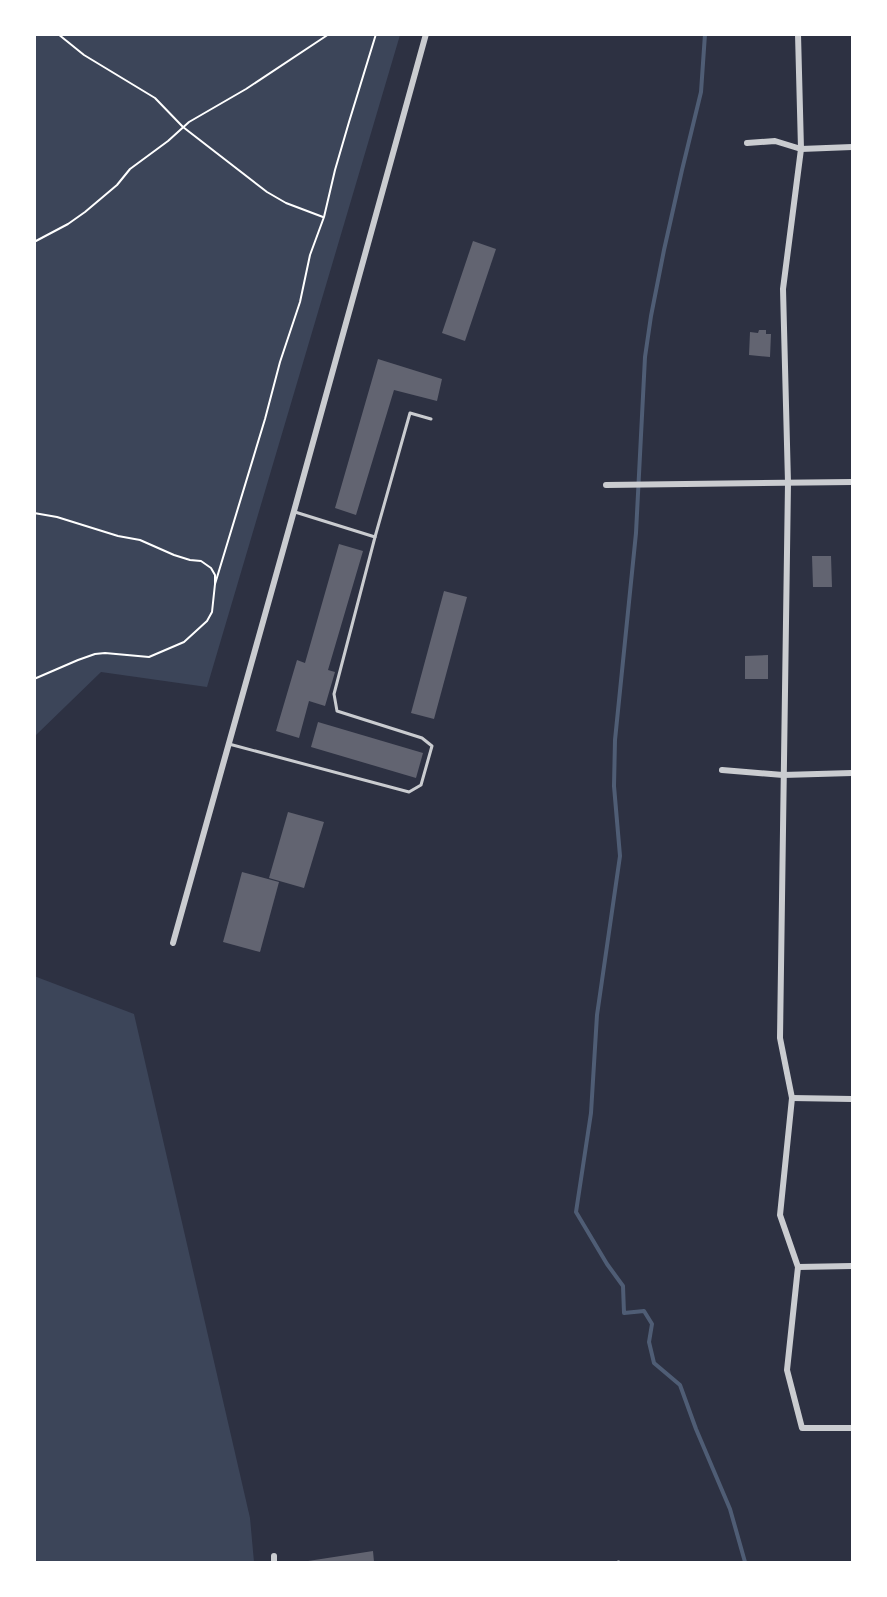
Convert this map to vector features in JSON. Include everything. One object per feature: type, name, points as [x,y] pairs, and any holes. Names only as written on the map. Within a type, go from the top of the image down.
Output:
[{"type":"street","points":[[173,943],[426,34]]},
{"type":"street","points":[[798,34],[801,149],[783,289],[788,483],[780,1038],[792,1098],[780,1215],[798,1267],[787,1370],[802,1428],[852,1428]]},
{"type":"street","points":[[747,143],[775,141],[801,149],[852,147]]},
{"type":"street","points":[[606,485],[852,482]]},
{"type":"street","points":[[722,770],[783,775],[852,773]]},
{"type":"street","points":[[792,1098],[852,1099]]},
{"type":"street","points":[[798,1267],[852,1266]]},
{"type":"lane","points":[[229,744],[409,792],[421,785],[432,746],[422,738],[337,711],[334,694],[410,412],[431,419]]},
{"type":"lane","points":[[294,511],[375,537]]},
{"type":"path","points":[[58,34],[84,55],[155,98],[183,127],[267,192],[286,203],[324,217]]},
{"type":"path","points":[[34,242],[85,212],[117,185],[130,169],[183,127],[329,34]]},
{"type":"path","points":[[215,584],[265,419],[279,362],[300,302],[310,255],[324,217],[334,170],[376,34]]},
{"type":"path","points":[[34,513],[57,517],[118,536],[140,540],[174,555],[201,561],[211,568],[215,575],[212,612],[207,621],[184,642],[149,657],[95,654],[34,679]]},
{"type":"shaded area","points":[[34,35],[400,35],[207,687],[101,672],[36,735],[34,734]]},
{"type":"shaded area","points":[[34,976],[134,1014],[250,1518],[254,1562],[35,1562]]},
{"type":"building","points":[[473,241],[496,249],[465,341],[442,333]]},
{"type":"building","points":[[759,330],[766,330],[766,334],[771,334],[770,357],[749,355],[750,332],[758,333]]},
{"type":"building","points":[[378,359],[442,379],[437,401],[394,390],[356,515],[335,508]]},
{"type":"building","points":[[339,544],[363,551],[328,670],[335,672],[325,706],[309,701],[299,738],[276,731],[297,660],[305,663]]},
{"type":"building","points":[[812,556],[831,556],[832,587],[813,587]]},
{"type":"building","points":[[444,591],[467,597],[434,719],[411,713]]},
{"type":"building","points":[[768,655],[768,679],[745,679],[745,656]]},
{"type":"building","points":[[318,722],[423,753],[416,778],[311,747]]},
{"type":"building","points":[[288,812],[324,822],[304,888],[269,878]]},
{"type":"building","points":[[242,872],[279,882],[260,952],[223,942]]},
{"type":"building","points":[[373,1551],[374,1562],[308,1562],[308,1561]]},
{"type":"waterway","points":[[705,34],[701,92],[664,250],[645,357],[636,533],[615,740],[614,786],[620,856],[597,1015],[591,1113],[576,1212],[623,1286],[624,1313],[644,1311],[652,1324],[649,1342],[654,1363],[680,1385],[730,1509],[745,1562]]}]
